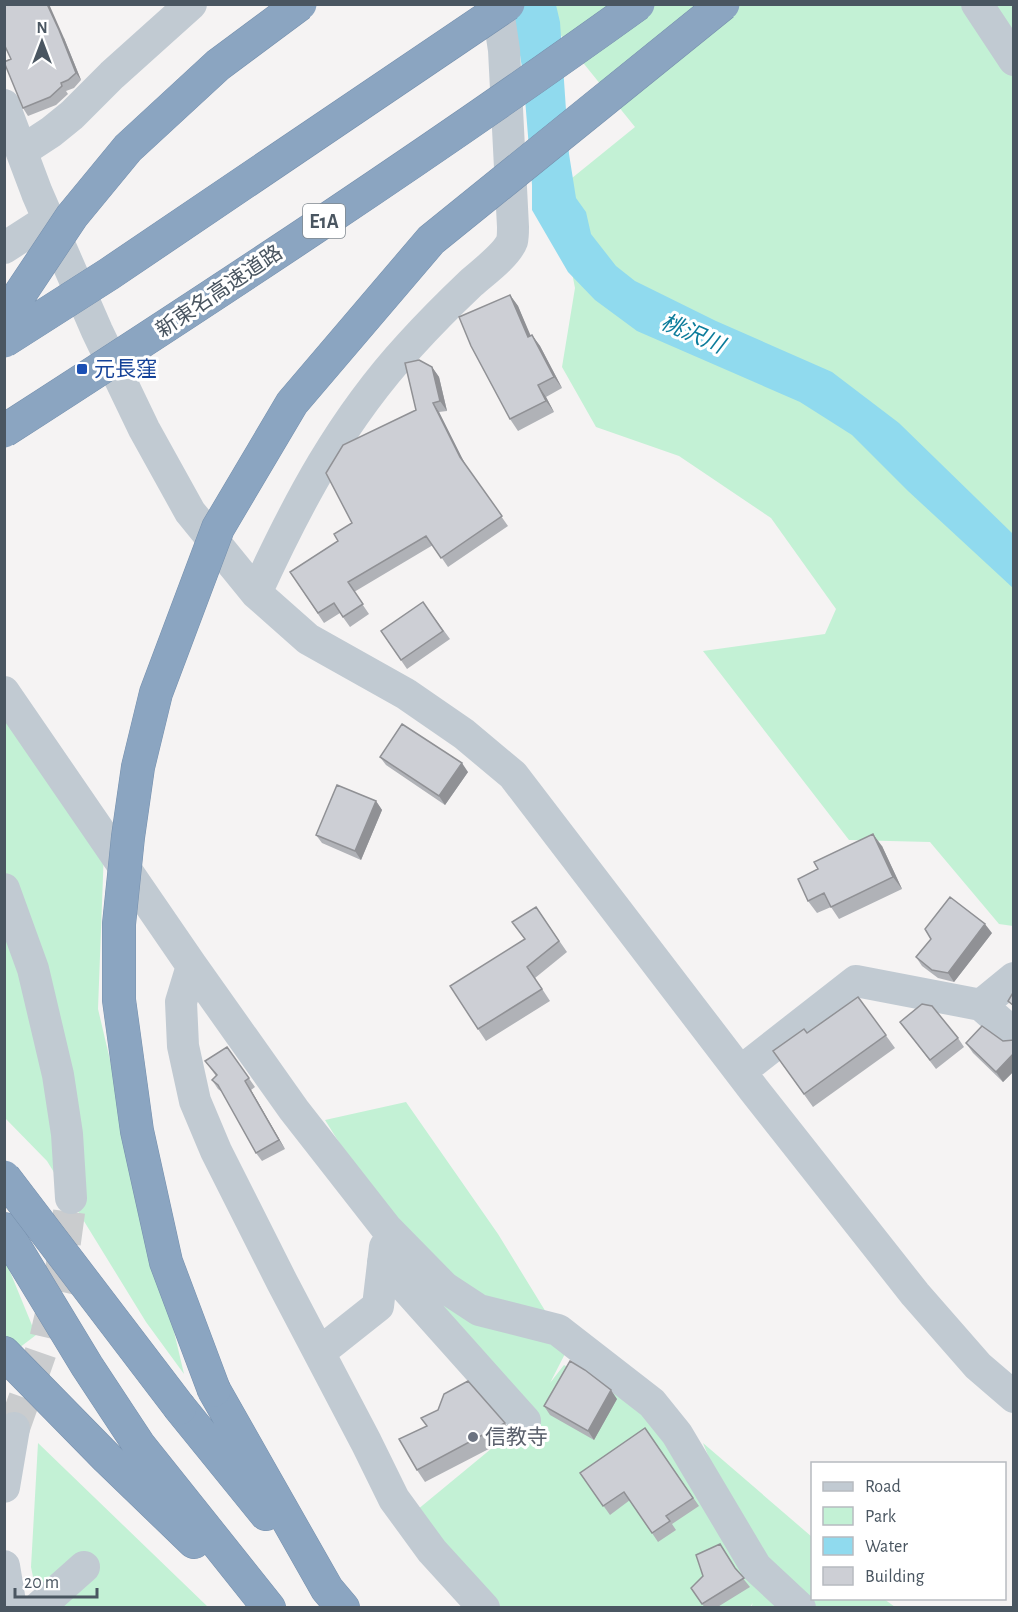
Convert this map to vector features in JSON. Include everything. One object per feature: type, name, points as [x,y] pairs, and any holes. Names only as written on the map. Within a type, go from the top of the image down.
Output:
[{"type":"highway","points":[[4,322],[14,303],[72,216],[128,148],[218,65],[300,4]]},
{"type":"highway","points":[[4,341],[109,274],[454,43],[508,4]]},
{"type":"highway","name":"新東名高速道路","points":[[4,431],[146,340],[495,107],[638,4]]},
{"type":"highway","points":[[335,1598],[214,1390],[166,1262],[137,1131],[119,1000],[119,924],[138,767],[156,693],[218,528],[292,403],[431,240],[723,4]]},
{"type":"highway","points":[[4,1176],[180,1408],[335,1598]]},
{"type":"highway","points":[[4,1229],[81,1357],[139,1445],[269,1608]]},
{"type":"highway","points":[[4,1353],[107,1458],[262,1608]]},
{"type":"street","points":[[22,151],[72,115],[112,75],[191,4]]},
{"type":"street","points":[[256,593],[290,519],[360,404],[410,346],[498,259],[512,242],[504,50],[497,4]]},
{"type":"street","points":[[977,4],[1014,60]]},
{"type":"street","points":[[4,105],[97,331],[150,440],[190,512],[256,593],[309,639],[406,694],[464,734],[513,775],[915,1294],[978,1366],[1014,1397]]},
{"type":"street","points":[[4,248],[49,219]]},
{"type":"street","points":[[4,692],[294,1110],[387,1229],[444,1287],[479,1310],[558,1330],[652,1403],[677,1434],[756,1567],[800,1608]]},
{"type":"street","points":[[4,889],[33,969],[58,1075],[67,1134],[71,1198]]},
{"type":"street","points":[[192,966],[181,1002],[183,1046],[195,1101],[216,1151],[394,1499],[432,1551],[484,1608]]},
{"type":"street","points":[[981,1005],[1014,978]]},
{"type":"street","points":[[741,1071],[856,981],[981,1005],[1014,1034]]},
{"type":"street","points":[[320,1352],[378,1306],[387,1229]]},
{"type":"street","points":[[383,1262],[525,1421]]},
{"type":"street","points":[[4,1487],[14,1428]]},
{"type":"street","points":[[4,1566],[11,1608]]},
{"type":"street","points":[[38,1608],[84,1567]]},
{"type":"green space","points":[[539,5],[1013,5],[1013,926],[999,924],[930,842],[849,840],[703,651],[825,634],[836,609],[771,518],[679,456],[596,427],[562,367],[575,288],[556,191],[635,127],[542,12]]},
{"type":"green space","points":[[4,687],[104,850],[98,1009],[184,1374],[146,1322],[47,1161],[5,1118]]},
{"type":"green space","points":[[406,1102],[498,1234],[568,1348],[550,1383],[564,1365],[669,1425],[761,1586],[703,1443],[811,1536],[811,1600],[885,1600],[895,1607],[751,1607],[753,1603],[749,1608],[497,1607],[417,1510],[525,1421],[392,1272],[404,1246],[325,1120]]},
{"type":"green space","points":[[4,1257],[36,1335],[19,1348],[5,1335]]},
{"type":"green space","points":[[38,1443],[208,1607],[39,1607],[31,1567]]},
{"type":"water","name":"桃沢川","points":[[512,5],[556,5],[560,22],[569,154],[576,198],[586,212],[591,234],[616,266],[635,281],[716,321],[832,372],[899,423],[1013,534],[1013,588],[908,491],[852,435],[800,402],[637,331],[595,300],[568,272],[532,210],[523,74]]},
{"type":"building","points":[[4,4],[47,4],[76,73],[61,83],[62,86],[50,97],[23,108],[4,62],[11,59],[4,44]]},
{"type":"building","points":[[510,295],[528,337],[532,335],[554,377],[538,385],[546,401],[510,419],[471,346],[459,317]]},
{"type":"building","points":[[419,360],[432,367],[440,401],[433,403],[460,457],[502,516],[441,558],[426,536],[348,582],[363,604],[343,617],[334,603],[318,613],[290,572],[338,541],[334,534],[352,523],[326,473],[343,445],[416,410],[405,363]]},
{"type":"building","points":[[423,602],[443,631],[401,660],[381,631]]},
{"type":"building","points":[[402,724],[462,763],[439,796],[380,757]]},
{"type":"building","points":[[337,785],[376,801],[355,851],[316,835]]},
{"type":"building","points":[[873,834],[893,877],[831,907],[824,893],[808,901],[798,879],[818,869],[814,862]]},
{"type":"building","points":[[950,897],[985,924],[948,973],[932,970],[916,957],[931,939],[925,929]]},
{"type":"building","points":[[536,907],[559,941],[527,967],[542,989],[478,1029],[450,986],[525,939],[512,922]]},
{"type":"building","points":[[1014,991],[1014,1006],[1008,1001]]},
{"type":"building","points":[[858,997],[886,1035],[804,1094],[773,1051],[804,1029],[807,1033]]},
{"type":"building","points":[[922,1004],[932,1006],[958,1038],[930,1060],[900,1022]]},
{"type":"building","points":[[982,1026],[1003,1041],[1014,1040],[1014,1053],[996,1072],[966,1043]]},
{"type":"building","points":[[227,1047],[249,1078],[245,1081],[279,1140],[256,1153],[218,1085],[212,1080],[217,1075],[205,1061]]},
{"type":"building","points":[[570,1361],[611,1390],[588,1431],[544,1406]]},
{"type":"building","name":"信教寺","points":[[468,1381],[505,1423],[417,1470],[399,1439],[427,1426],[421,1418],[438,1410],[444,1394]]},
{"type":"building","points":[[645,1428],[693,1498],[666,1516],[670,1521],[652,1533],[624,1492],[603,1506],[580,1473]]},
{"type":"building","points":[[720,1544],[744,1578],[702,1604],[691,1588],[703,1576],[696,1555]]},
{"type":"tunnel","points":[[14,1428],[45,1340],[61,1271],[71,1198]]},
{"type":"place","name":"元長窪","points":[[82,369]]},
{"type":"place","name":"信教寺","points":[[473,1437]]}]
